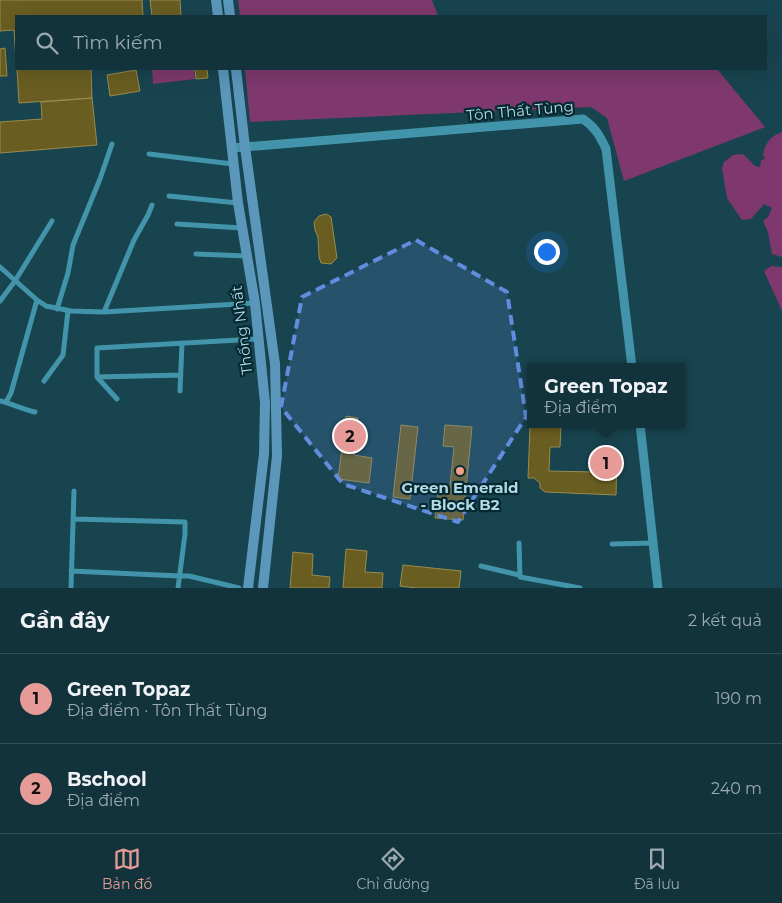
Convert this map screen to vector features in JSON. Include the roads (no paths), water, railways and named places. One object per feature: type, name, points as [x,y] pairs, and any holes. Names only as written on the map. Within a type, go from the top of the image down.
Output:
[{"type":"main road","points":[[216,0],[218,15]]},
{"type":"main road","points":[[228,0],[230,15]]},
{"type":"main road","name":"Thống Nhất","points":[[223,70],[238,204],[255,303],[265,403],[264,454],[248,588]]},
{"type":"main road","name":"Thống Nhất","points":[[236,70],[275,364],[277,456],[263,588]]},
{"type":"street","name":"Tôn Thất Tùng","points":[[232,148],[583,119],[592,125],[606,149],[632,363]]},
{"type":"street","points":[[57,309],[68,273],[73,245],[112,144]]},
{"type":"street","points":[[149,154],[233,164]]},
{"type":"street","points":[[169,196],[238,204]]},
{"type":"street","points":[[104,312],[134,240],[152,205]]},
{"type":"street","points":[[0,301],[15,281],[52,221]]},
{"type":"street","points":[[177,224],[242,228]]},
{"type":"street","points":[[196,254],[247,256]]},
{"type":"street","points":[[0,267],[46,306],[68,311],[104,312],[255,303]]},
{"type":"street","points":[[34,412],[3,402],[11,393],[37,300]]},
{"type":"street","points":[[44,381],[63,355],[68,311]]},
{"type":"street","points":[[116,399],[97,378],[97,348],[259,339]]},
{"type":"street","points":[[180,391],[182,343]]},
{"type":"street","points":[[97,378],[181,375]]},
{"type":"street","points":[[640,428],[658,588]]},
{"type":"street","points":[[71,588],[74,491]]},
{"type":"street","points":[[73,518],[186,522],[178,588]]},
{"type":"street","points":[[519,543],[519,575]]},
{"type":"street","points":[[612,544],[652,543]]},
{"type":"street","points":[[481,566],[580,588]]},
{"type":"street","points":[[71,571],[190,576],[239,588]]},
{"type":"place","name":"Bschool","points":[[350,436]]},
{"type":"place","name":"Green Topaz","points":[[606,463]]},
{"type":"place","name":"Green Emerald - Block B2","points":[[460,471]]}]
